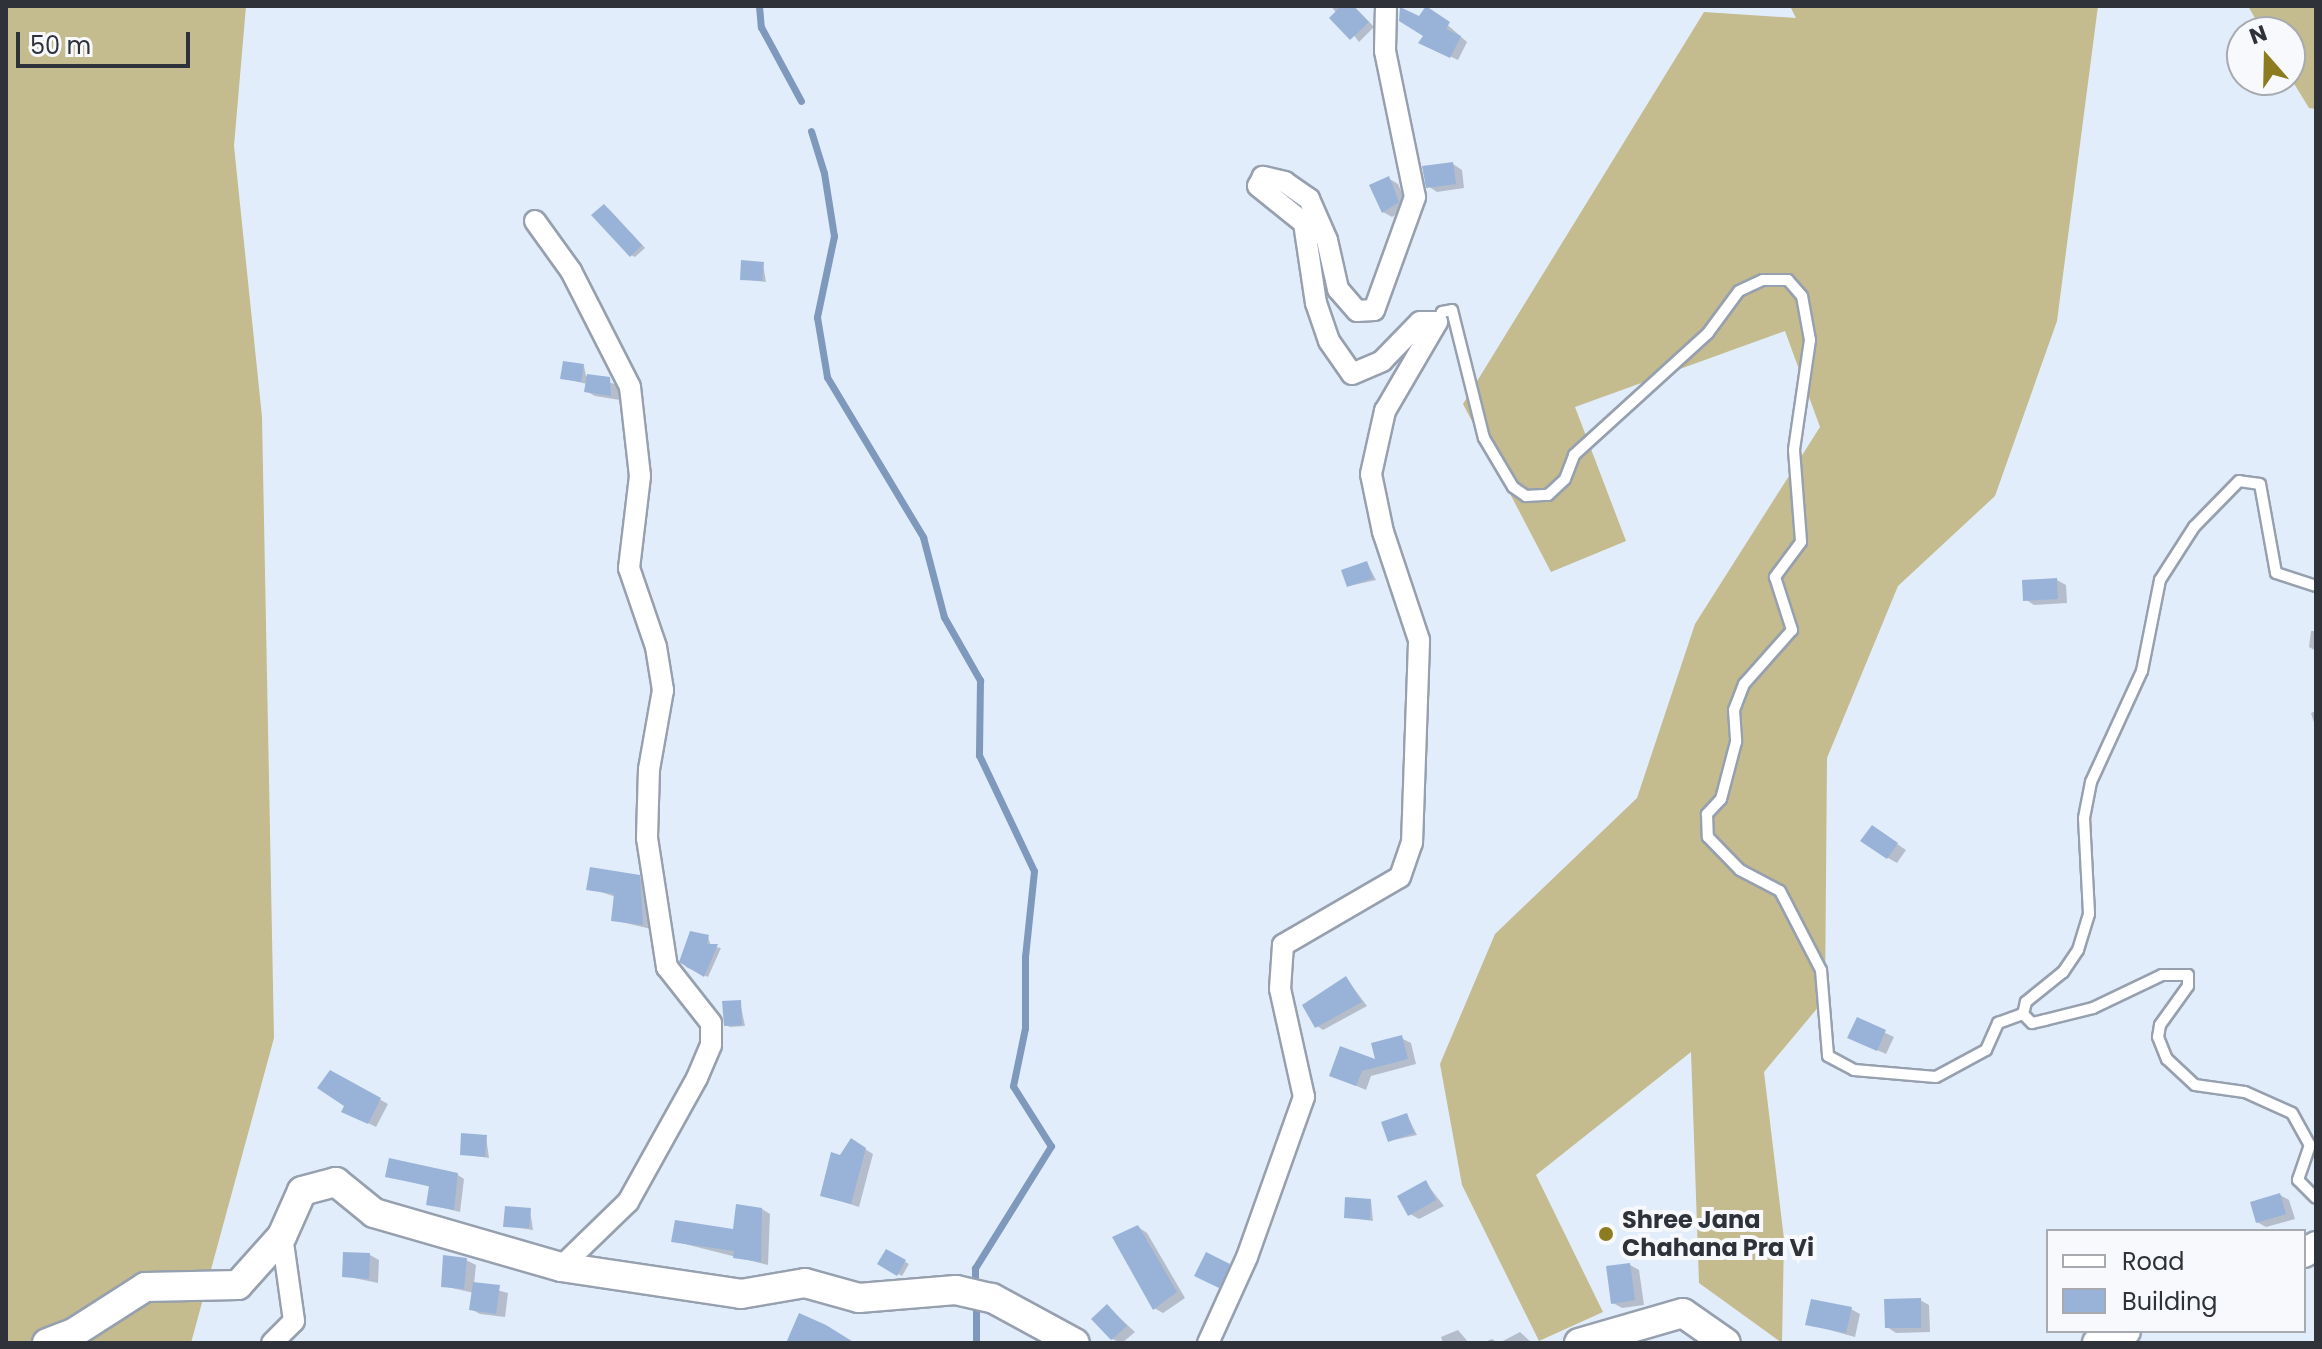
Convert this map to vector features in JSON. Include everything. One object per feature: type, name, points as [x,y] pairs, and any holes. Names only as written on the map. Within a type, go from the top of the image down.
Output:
[{"type":"street","points":[[1386,6],[1385,51],[1415,197],[1374,310],[1357,311],[1338,289],[1327,240],[1309,199],[1285,182],[1263,177],[1258,186],[1304,223],[1316,303],[1329,341],[1352,374],[1382,361],[1420,322],[1437,322]]},
{"type":"street","points":[[535,221],[571,271],[630,387],[640,476],[629,568],[656,647],[663,690],[649,769],[647,838],[667,967],[711,1023],[711,1045],[697,1078],[636,1189],[561,1267]]},
{"type":"street","points":[[1208,1343],[1247,1257],[1304,1097],[1280,989],[1283,945],[1400,877],[1412,843],[1419,640],[1383,532],[1371,474],[1385,411],[1437,322]]},
{"type":"street","points":[[47,1343],[75,1332],[145,1287],[238,1285],[282,1236],[302,1191],[336,1182],[374,1213],[561,1267],[741,1294],[805,1283],[859,1298],[956,1290],[992,1298],[1075,1343]]},
{"type":"street","points":[[272,1343],[294,1321],[282,1236]]},
{"type":"street","points":[[1579,1343],[1683,1313],[1726,1343]]},
{"type":"street","points":[[2097,1343],[2121,1333]]},
{"type":"lane","points":[[1437,322],[1442,312],[1452,310],[1484,438],[1513,487],[1526,496],[1548,495],[1565,479],[1574,455],[1708,333],[1739,291],[1763,280],[1788,280],[1802,296],[1810,340],[1794,450],[1801,542],[1775,577],[1792,630],[1744,684],[1734,710],[1736,742],[1721,799],[1707,814],[1708,837],[1740,870],[1780,891],[1821,970],[1828,1056],[1854,1070],[1936,1077],[1986,1050],[1998,1023],[2023,1014]]},
{"type":"lane","points":[[2023,1014],[2026,1002],[2063,972],[2078,950],[2089,914],[2084,818],[2091,782],[2142,671],[2160,580],[2194,527],[2239,481],[2260,484],[2276,573],[2316,586]]},
{"type":"lane","points":[[2023,1014],[2032,1023],[2093,1008],[2162,975],[2188,975],[2188,986],[2160,1025],[2158,1037],[2167,1059],[2195,1085],[2245,1092],[2292,1113],[2310,1145],[2298,1180],[2316,1198]]},
{"type":"shaded area","points":[[6,6],[246,6],[234,146],[262,417],[274,1038],[191,1343],[6,1343]]},
{"type":"shaded area","points":[[1790,6],[2098,6],[2057,321],[1995,496],[1898,586],[1827,758],[1825,999],[1764,1072],[1784,1239],[1782,1343],[1699,1283],[1691,1052],[1536,1175],[1603,1312],[1539,1341],[1462,1185],[1440,1064],[1495,934],[1637,798],[1695,624],[1820,427],[1785,331],[1575,407],[1626,541],[1551,572],[1463,404],[1704,12],[1796,18]]},
{"type":"shaded area","points":[[2248,6],[2316,6],[2316,109],[2309,108],[2302,96],[2306,96],[2306,16],[2254,16]]},
{"type":"building","points":[[1341,6],[1353,6],[1369,22],[1350,40],[1329,18]]},
{"type":"building","points":[[1426,6],[1450,22],[1446,29],[1461,36],[1450,58],[1418,43],[1423,36],[1399,21],[1400,7],[1419,16]]},
{"type":"building","points":[[1453,162],[1456,184],[1426,188],[1422,166]]},
{"type":"building","points":[[1389,176],[1399,202],[1382,213],[1369,185]]},
{"type":"building","points":[[604,204],[642,245],[630,257],[591,215]]},
{"type":"building","points":[[741,260],[764,262],[762,281],[740,280]]},
{"type":"building","points":[[563,361],[584,364],[581,382],[560,379]]},
{"type":"building","points":[[587,374],[610,377],[611,396],[584,392]]},
{"type":"building","points":[[1367,561],[1373,578],[1347,587],[1341,570]]},
{"type":"building","points":[[2057,578],[2058,599],[2023,601],[2022,580]]},
{"type":"building","points":[[1872,825],[1898,843],[1887,859],[1860,841]]},
{"type":"building","points":[[590,867],[640,875],[643,925],[611,921],[614,894],[586,890]]},
{"type":"building","points":[[690,931],[709,935],[707,944],[718,944],[704,977],[679,962]]},
{"type":"building","points":[[1346,976],[1362,1002],[1315,1028],[1302,1005]]},
{"type":"building","points":[[741,1000],[742,1025],[724,1026],[722,1001]]},
{"type":"building","points":[[1857,1017],[1886,1030],[1877,1051],[1847,1038]]},
{"type":"building","points":[[1402,1035],[1408,1059],[1362,1071],[1356,1086],[1329,1076],[1340,1046],[1375,1059],[1371,1043]]},
{"type":"building","points":[[330,1070],[381,1098],[368,1124],[341,1112],[344,1106],[317,1088]]},
{"type":"building","points":[[1407,1113],[1414,1133],[1388,1142],[1381,1122]]},
{"type":"building","points":[[461,1133],[487,1135],[485,1157],[460,1155]]},
{"type":"building","points":[[851,1138],[866,1148],[851,1204],[820,1196],[831,1152],[840,1155]]},
{"type":"building","points":[[389,1158],[458,1173],[454,1210],[426,1205],[429,1186],[385,1177]]},
{"type":"building","points":[[1426,1180],[1436,1200],[1408,1216],[1397,1196]]},
{"type":"building","points":[[2280,1193],[2286,1214],[2256,1223],[2250,1202]]},
{"type":"building","points":[[1345,1197],[1371,1199],[1370,1220],[1344,1218]]},
{"type":"building","points":[[736,1204],[762,1208],[761,1262],[733,1258],[734,1251],[671,1242],[675,1220],[733,1229]]},
{"type":"building","points":[[505,1206],[531,1208],[529,1228],[503,1227]]},
{"type":"building","points":[[1138,1225],[1177,1292],[1153,1310],[1112,1237]]},
{"type":"building","points":[[886,1249],[906,1260],[897,1276],[877,1264]]},
{"type":"building","points":[[343,1252],[370,1253],[369,1279],[342,1277]]},
{"type":"building","points":[[1206,1252],[1230,1264],[1219,1288],[1194,1276]]},
{"type":"building","points":[[443,1255],[467,1258],[464,1289],[441,1287]]},
{"type":"building","points":[[1630,1263],[1635,1300],[1611,1304],[1606,1266]]},
{"type":"building","points":[[473,1282],[500,1285],[496,1314],[469,1310]]},
{"type":"building","points":[[1921,1298],[1921,1328],[1885,1328],[1884,1299]]},
{"type":"building","points":[[1811,1299],[1852,1307],[1846,1333],[1805,1325]]},
{"type":"building","points":[[1107,1304],[1127,1326],[1111,1340],[1091,1319]]},
{"type":"building","points":[[799,1313],[826,1325],[855,1343],[786,1343]]},
{"type":"waterway","points":[[759,6],[761,27],[801,101]]},
{"type":"waterway","points":[[811,131],[824,173],[834,236],[817,317],[827,377],[923,537],[944,617],[980,680],[979,755],[1034,871],[1025,956],[1025,1028],[1013,1086],[1051,1146],[975,1268],[975,1288]]},
{"type":"waterway","points":[[976,1301],[976,1343]]},
{"type":"place","name":"Shree Jana Chahana Pra Vi","points":[[1606,1234]]}]
